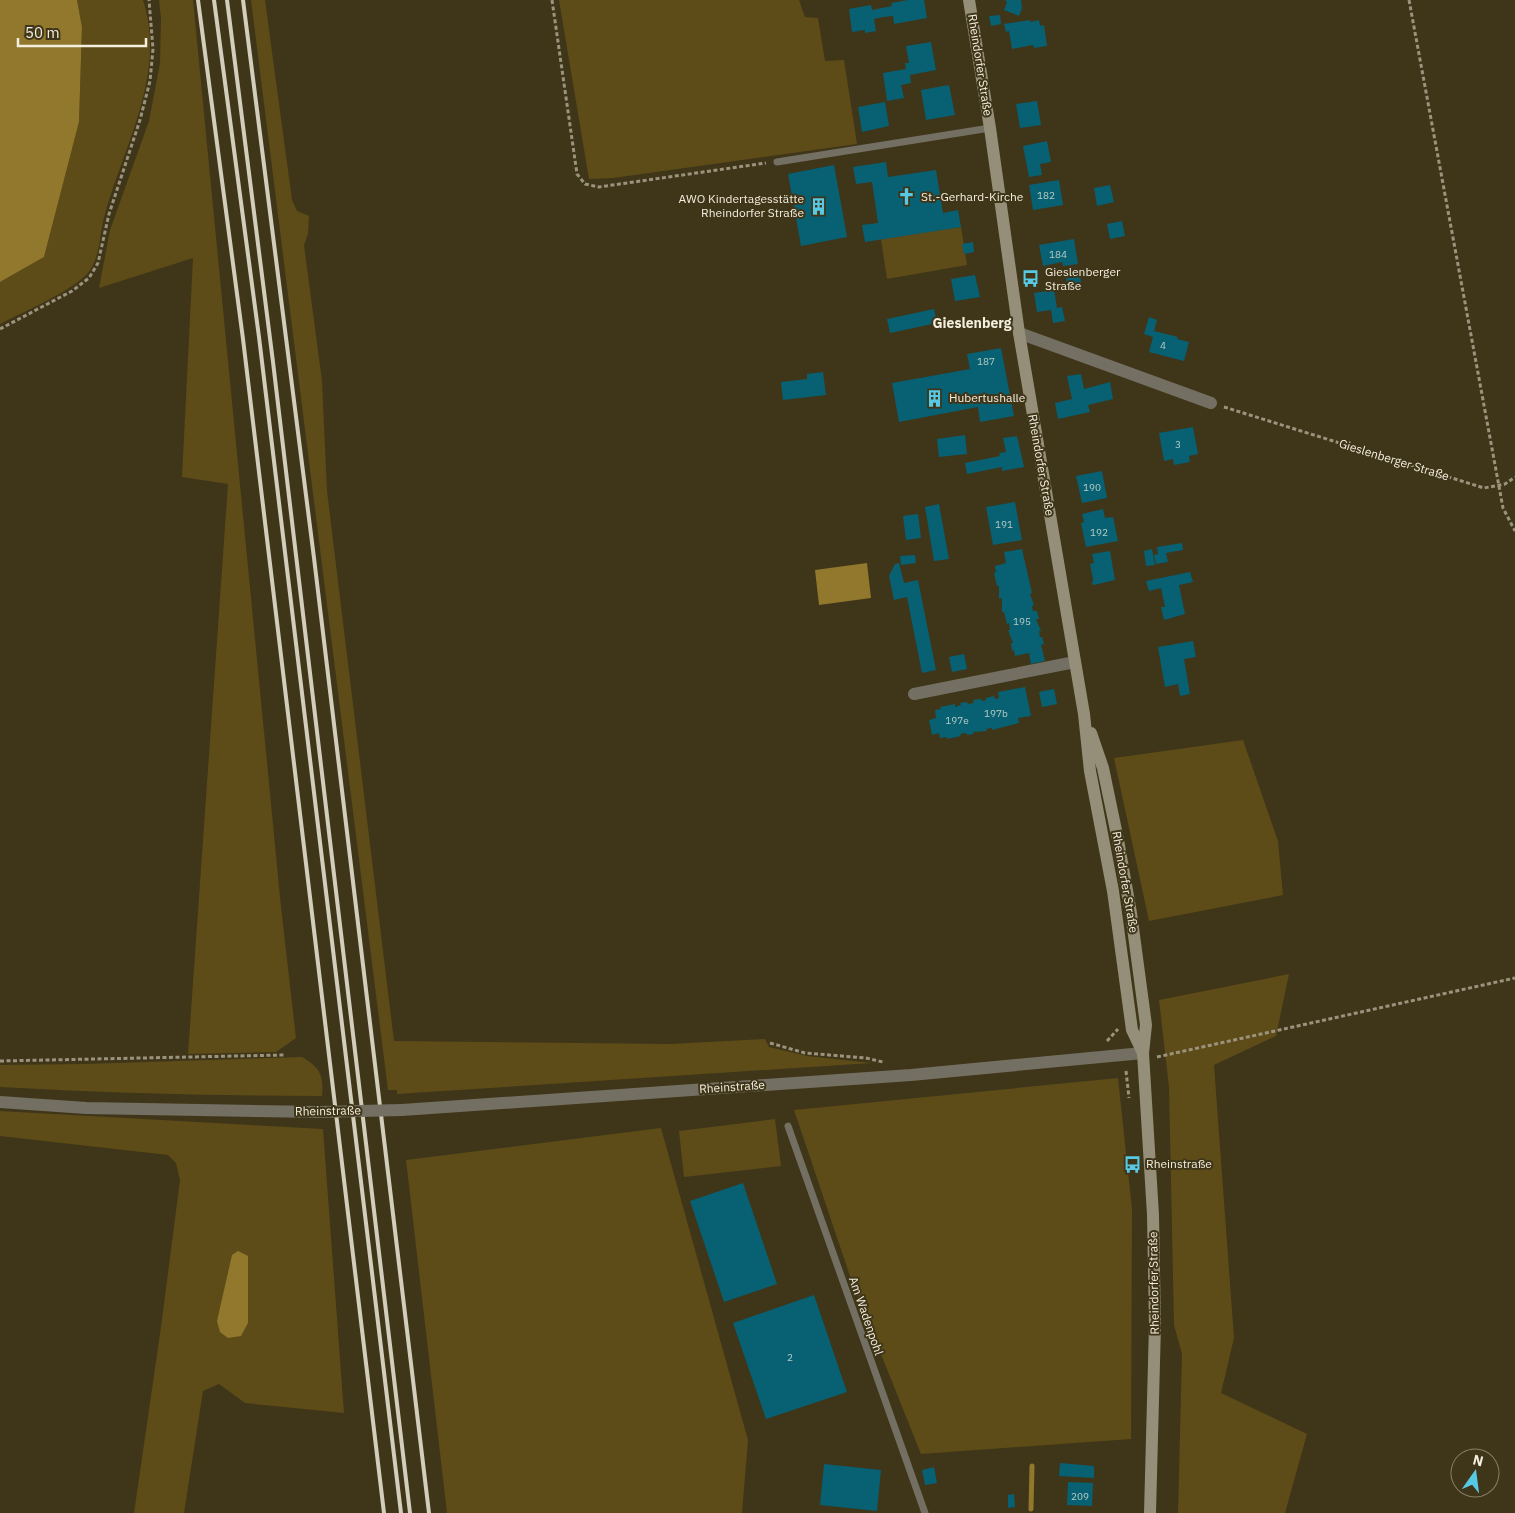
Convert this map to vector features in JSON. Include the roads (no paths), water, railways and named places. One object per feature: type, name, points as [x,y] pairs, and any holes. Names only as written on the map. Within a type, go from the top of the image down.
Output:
[{"type":"main road","name":"Rheindorfer Straße","points":[[969,0],[990,128],[1018,333],[1084,714],[1104,768],[1131,913],[1146,1025],[1143,1053],[1153,1214],[1155,1325],[1150,1513]]},
{"type":"street","points":[[1018,333],[1211,403]]},
{"type":"street","points":[[914,694],[1075,662]]},
{"type":"street","name":"Rheinstraße","points":[[0,1102],[86,1108],[319,1112],[402,1110],[911,1075],[1143,1053]]},
{"type":"lane","points":[[777,162],[990,128]]},
{"type":"lane","name":"Am Wadenpohl","points":[[788,1126],[925,1513]]},
{"type":"waterway","points":[[1031,1509],[1032,1466]]},
{"type":"railway","points":[[198,0],[243,339],[384,1513]]},
{"type":"railway","points":[[214,0],[259,337],[401,1513]]},
{"type":"railway","points":[[227,0],[273,362],[410,1513]]},
{"type":"railway","points":[[243,0],[314,558],[429,1513]]},
{"type":"place","name":"St.-Gerhard-Kirche","points":[[907,197]]},
{"type":"place","name":"AWO Kindertagesstätte Rheindorfer Straße","points":[[818,206]]},
{"type":"place","name":"Gieslenberger Straße","points":[[1031,279]]},
{"type":"place","name":"Hubertushalle","points":[[935,398]]},
{"type":"place","name":"Rheinstraße","points":[[1132,1164]]},
{"type":"district","name":"Gieslenberg","points":[[972,323]]}]
